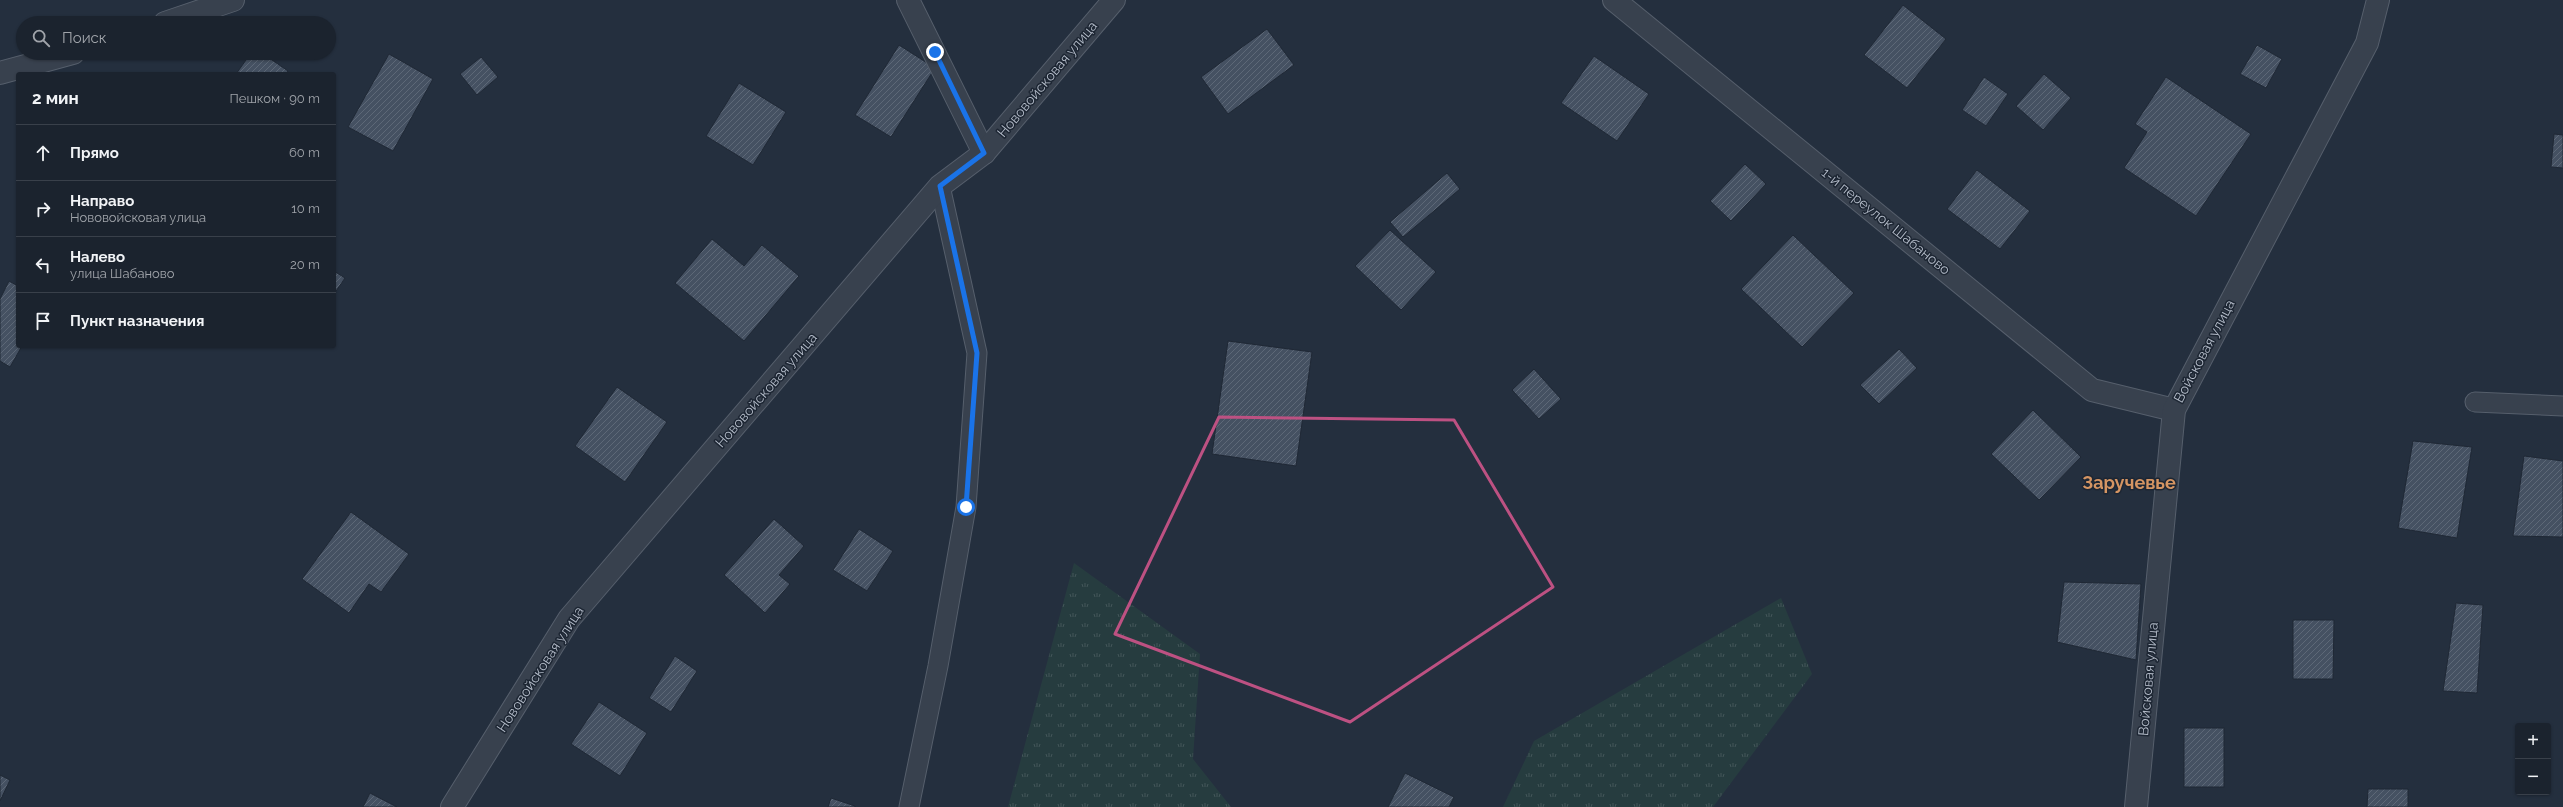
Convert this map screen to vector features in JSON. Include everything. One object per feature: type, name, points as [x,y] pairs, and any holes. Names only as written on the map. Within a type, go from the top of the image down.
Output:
[{"type":"street","points":[[186,16],[233,0]]},
{"type":"street","points":[[908,0],[984,153]]},
{"type":"street","name":"Нововойсковая улица","points":[[452,807],[569,619],[940,186],[984,153],[1114,0]]},
{"type":"street","name":"Войсковая улица","points":[[2136,807],[2174,410],[2367,43],[2378,0]]},
{"type":"street","name":"1-й переулок Шабаново","points":[[1626,4],[2092,390],[2174,410]]},
{"type":"street","points":[[0,73],[47,60]]},
{"type":"lane","points":[[908,807],[938,666],[966,507],[977,353],[940,186]]},
{"type":"lane","points":[[2475,402],[2563,406]]},
{"type":"highlighted area","points":[[1219,417],[1454,420],[1553,587],[1350,722],[1115,634]]},
{"type":"green space","points":[[1074,563],[1200,654],[1193,759],[1231,807],[1008,807]]},
{"type":"green space","points":[[1781,598],[1812,674],[1713,807],[1503,807],[1534,741]]},
{"type":"building","points":[[1903,5],[1946,39],[1907,88],[1864,55]]},
{"type":"building","points":[[1267,29],[1294,65],[1228,114],[1201,77]]},
{"type":"building","points":[[899,45],[935,68],[891,137],[855,115]]},
{"type":"building","points":[[2257,45],[2282,59],[2266,88],[2240,74]]},
{"type":"building","points":[[389,54],[433,79],[393,151],[348,127]]},
{"type":"building","points":[[1594,56],[1649,94],[1617,141],[1561,103]]},
{"type":"building","points":[[481,57],[498,77],[477,95],[460,74]]},
{"type":"building","points":[[246,60],[272,60],[288,71],[287,72],[237,72]]},
{"type":"building","points":[[2044,74],[2071,98],[2043,130],[2016,106]]},
{"type":"building","points":[[1984,77],[2008,94],[1986,126],[1962,110]]},
{"type":"building","points":[[2166,77],[2251,134],[2196,216],[2124,168],[2147,132],[2135,124]]},
{"type":"building","points":[[739,83],[786,112],[753,165],[706,136]]},
{"type":"building","points":[[2554,134],[2563,135],[2563,168],[2551,167]]},
{"type":"building","points":[[1745,164],[1766,184],[1731,221],[1710,201]]},
{"type":"building","points":[[1977,170],[2030,211],[2000,249],[1947,209]]},
{"type":"building","points":[[1447,173],[1460,189],[1403,237],[1390,222]]},
{"type":"building","points":[[1390,230],[1436,272],[1401,310],[1355,266]]},
{"type":"building","points":[[1793,235],[1854,293],[1802,347],[1741,289]]},
{"type":"building","points":[[712,239],[744,266],[762,245],[799,276],[744,341],[675,283]]},
{"type":"building","points":[[336,272],[345,278],[336,291]]},
{"type":"building","points":[[9,281],[16,285],[16,348],[21,348],[10,367],[0,361],[0,299]]},
{"type":"building","points":[[1228,341],[1312,352],[1296,466],[1212,454]]},
{"type":"building","points":[[1899,349],[1917,368],[1879,404],[1860,385]]},
{"type":"building","points":[[1534,369],[1561,399],[1539,419],[1512,390]]},
{"type":"building","points":[[617,387],[667,422],[625,482],[575,446]]},
{"type":"building","points":[[2033,410],[2081,457],[2039,500],[1991,454]]},
{"type":"building","points":[[2413,441],[2472,447],[2457,538],[2398,528]]},
{"type":"building","points":[[2524,456],[2563,461],[2563,537],[2513,536]]},
{"type":"building","points":[[351,512],[409,554],[381,592],[369,584],[349,613],[302,579]]},
{"type":"building","points":[[774,519],[804,546],[779,575],[790,584],[765,613],[724,575]]},
{"type":"building","points":[[859,529],[893,551],[867,591],[833,570]]},
{"type":"building","points":[[2064,582],[2141,584],[2136,660],[2057,642]]},
{"type":"building","points":[[2456,603],[2483,605],[2477,693],[2443,691]]},
{"type":"building","points":[[2293,620],[2334,620],[2333,679],[2293,679]]},
{"type":"building","points":[[675,656],[697,671],[671,712],[649,698]]},
{"type":"building","points":[[599,702],[647,733],[620,776],[571,744]]},
{"type":"building","points":[[2184,728],[2224,728],[2224,787],[2184,787]]},
{"type":"building","points":[[1405,773],[1454,797],[1449,807],[1388,807]]},
{"type":"building","points":[[0,775],[10,780],[0,801]]},
{"type":"building","points":[[2368,789],[2408,789],[2408,807],[2367,807]]},
{"type":"building","points":[[370,793],[397,807],[363,807]]},
{"type":"building","points":[[831,798],[855,806],[855,807],[828,807]]},
{"type":"district","name":"Заручевье","points":[[2129,483]]},
{"type":"route","points":[[935,52],[984,153],[940,186],[977,353],[966,507]]}]
